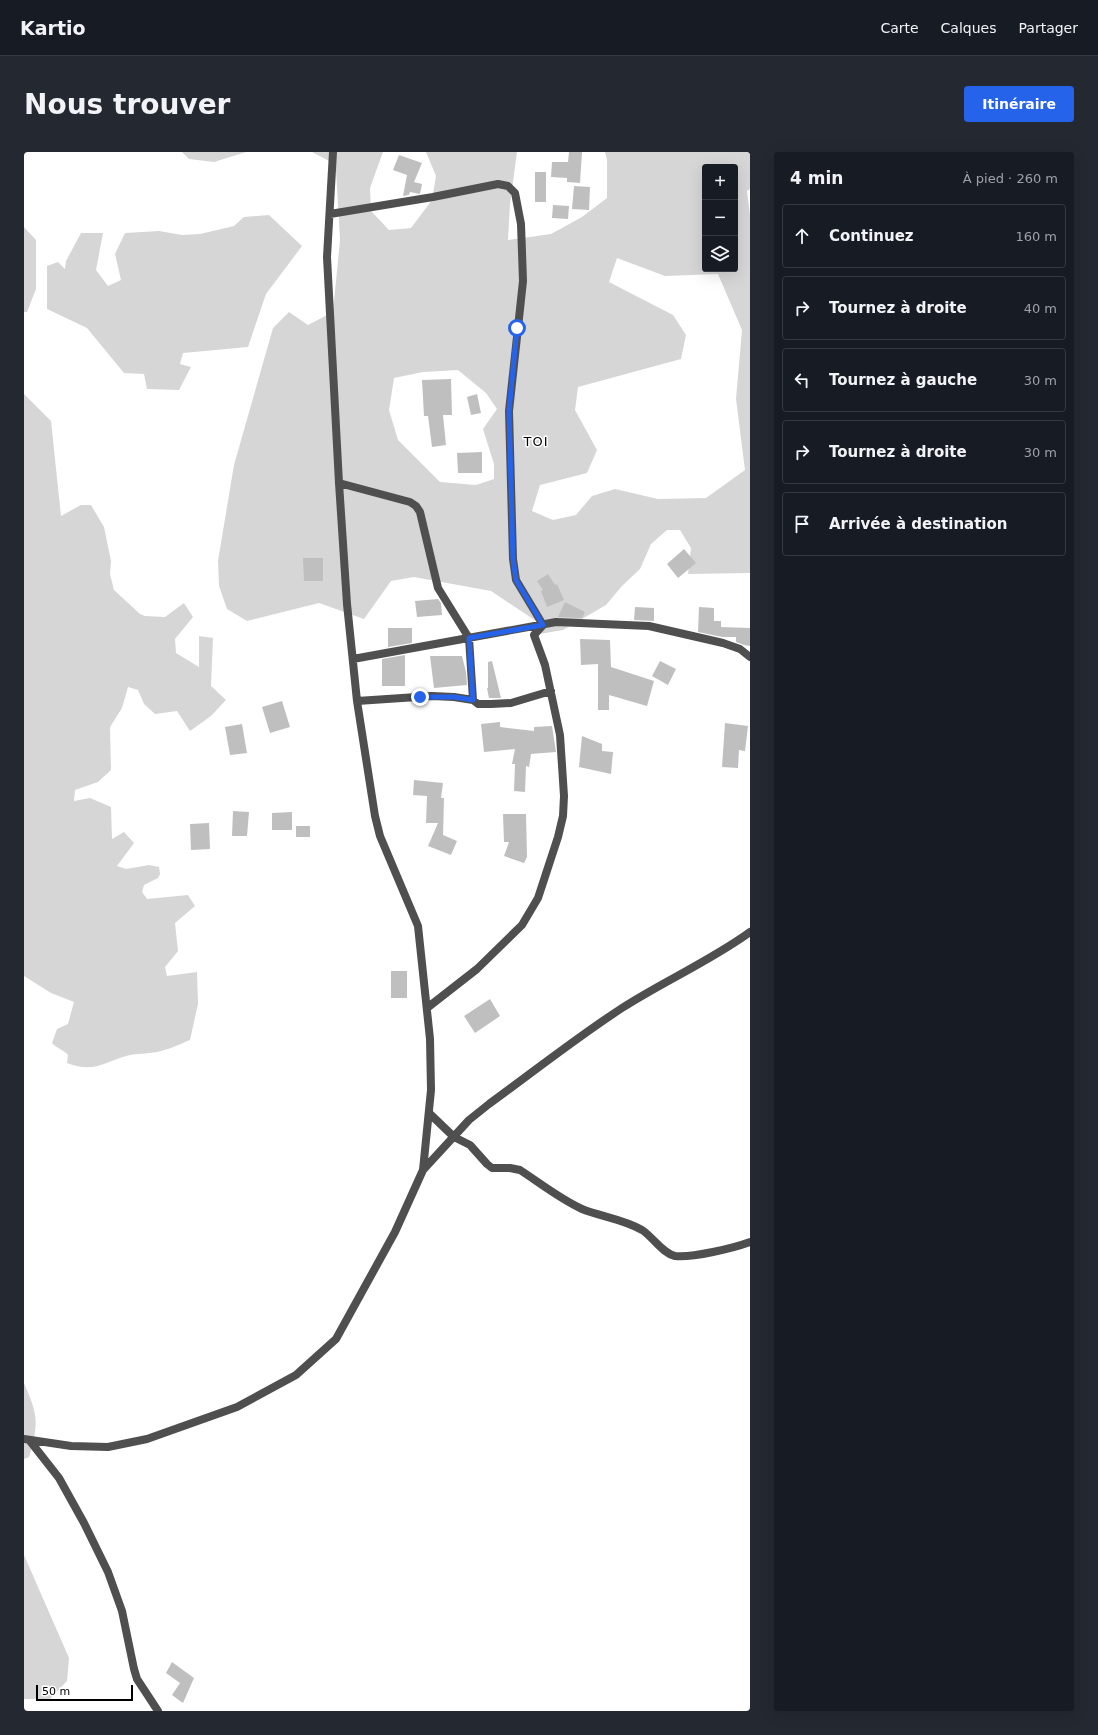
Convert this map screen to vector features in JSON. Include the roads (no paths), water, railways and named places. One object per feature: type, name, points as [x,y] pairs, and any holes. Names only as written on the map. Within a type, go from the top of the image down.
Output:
[{"type":"street","points":[[27,1440],[71,1446],[108,1447],[147,1439],[237,1407],[296,1375],[336,1339],[395,1232],[423,1170],[431,1090],[430,1039],[418,926],[380,836],[367,770],[357,701],[353,659],[339,483],[327,256],[333,152]]},
{"type":"street","points":[[330,214],[433,197],[498,184],[508,186],[515,192],[521,224],[523,281],[509,411],[513,559],[516,580],[543,625]]},
{"type":"street","points":[[339,483],[410,502],[416,506],[420,512],[438,588],[469,638],[473,700]]},
{"type":"street","points":[[353,659],[556,622],[649,626],[723,643],[740,649],[750,657]]},
{"type":"street","points":[[427,1008],[477,969],[522,925],[538,898],[558,837],[564,796],[560,735],[545,665],[534,635],[543,625]]},
{"type":"street","points":[[357,701],[432,696],[473,700],[478,704],[511,703],[551,691]]},
{"type":"street","points":[[423,1170],[469,1120],[489,1104],[621,1009],[655,987],[734,943],[750,932]]},
{"type":"street","points":[[429,1113],[454,1137],[470,1145],[492,1168],[510,1168],[520,1170],[570,1203],[584,1209],[630,1223],[649,1234],[669,1254],[677,1256],[698,1254],[750,1242]]},
{"type":"street","points":[[27,1440],[59,1478],[84,1523],[101,1558],[122,1611],[137,1679],[158,1711]]},
{"type":"district","name":"TOI","points":[[536,441]]}]
